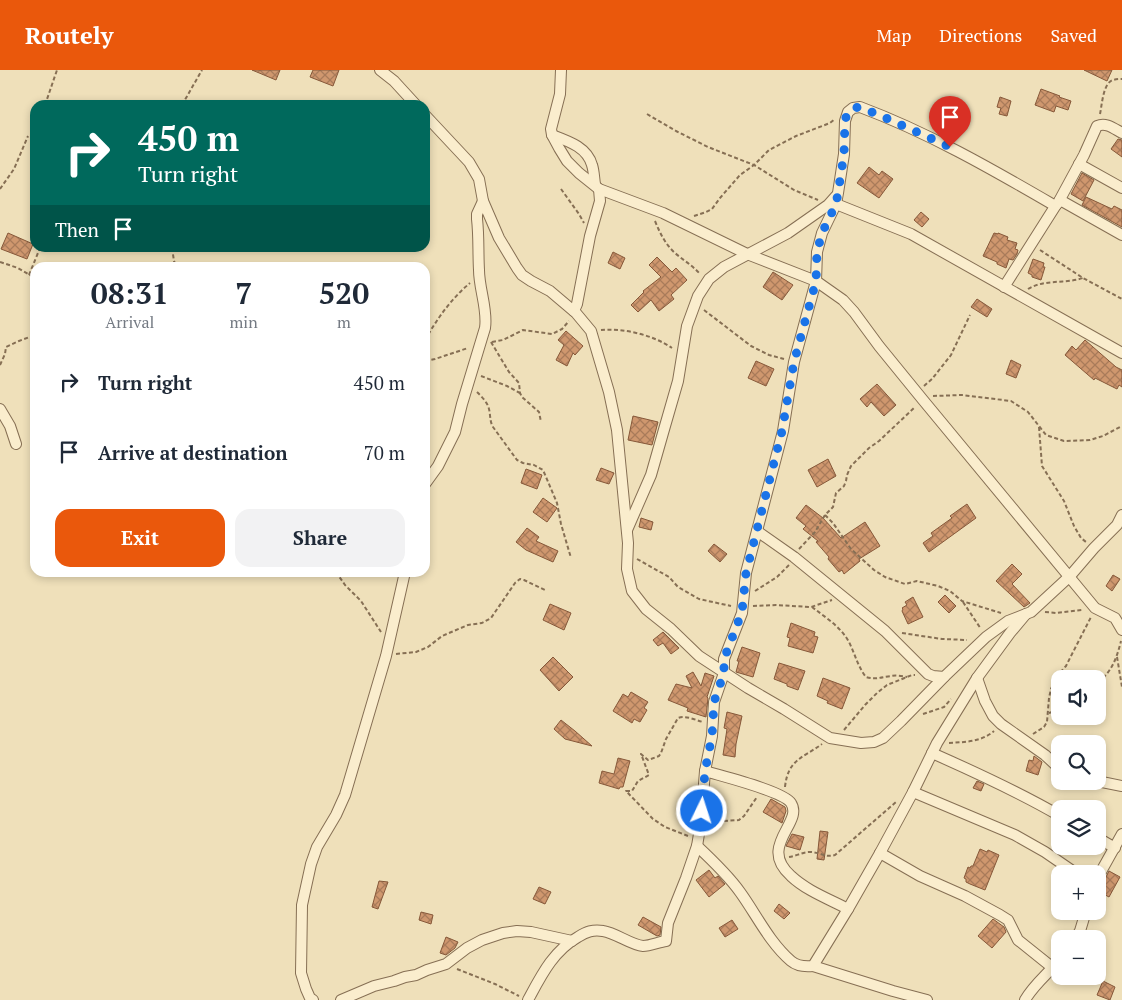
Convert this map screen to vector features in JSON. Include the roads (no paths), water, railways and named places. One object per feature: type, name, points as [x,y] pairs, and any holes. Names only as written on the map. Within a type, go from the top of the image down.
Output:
[{"type":"street","points":[[380,70],[394,81],[411,100]]},
{"type":"street","points":[[561,70],[560,94],[551,129],[552,135],[567,161],[579,173],[597,187],[663,213],[747,254],[816,281],[843,300],[920,397],[1095,608],[1115,618],[1122,630]]},
{"type":"street","points":[[528,1000],[552,959],[572,941],[592,930],[613,934],[643,946],[666,941],[668,923],[698,843],[705,771],[712,736],[714,702],[724,673],[724,659],[743,610],[746,573],[782,431],[794,362],[816,281],[817,252],[832,204],[838,193],[844,154],[845,120],[848,112],[853,108],[860,107],[920,133],[965,154],[1052,204],[1058,203],[1122,235]]},
{"type":"street","points":[[430,120],[468,162],[479,179],[483,201],[499,238],[522,275],[550,291],[575,312],[591,332],[618,430],[628,543],[627,569],[632,591],[646,609],[671,629],[699,656],[834,739],[861,743],[874,742],[883,738],[986,637],[1008,621],[1025,614]]},
{"type":"street","points":[[1004,287],[1058,203],[1084,155],[1096,126],[1102,124],[1109,125],[1122,133]]},
{"type":"street","points":[[552,135],[572,143],[586,152],[592,164],[600,201],[590,236],[575,312]]},
{"type":"street","points":[[1079,164],[1122,188]]},
{"type":"street","points":[[430,477],[438,466],[455,432],[486,320],[478,271],[477,214],[483,201]]},
{"type":"street","points":[[627,531],[651,475],[678,381],[687,326],[698,296],[709,278],[724,267],[788,233],[832,204]]},
{"type":"street","points":[[832,204],[911,234],[1122,353]]},
{"type":"street","points":[[0,409],[10,426],[16,444]]},
{"type":"street","points":[[813,966],[880,853],[934,748],[977,678],[1025,614],[1070,576],[1117,524],[1122,514]]},
{"type":"street","points":[[757,531],[794,557],[885,631],[928,674],[944,677]]},
{"type":"street","points":[[313,1000],[306,989],[301,973],[302,905],[311,864],[317,847],[336,815],[345,795],[386,656],[404,577]]},
{"type":"street","points":[[977,678],[993,716],[1051,761]]},
{"type":"street","points":[[934,748],[1051,811]]},
{"type":"street","points":[[705,771],[784,796],[790,802],[793,814],[780,844],[778,855],[781,865],[791,876],[809,888],[848,909]]},
{"type":"street","points":[[1106,783],[1122,786]]},
{"type":"street","points":[[913,792],[1015,835],[1064,865]]},
{"type":"street","points":[[1105,865],[1122,834]]},
{"type":"street","points":[[698,843],[739,890],[774,942],[798,966],[813,966],[927,1000]]},
{"type":"street","points":[[1106,843],[1115,848]]},
{"type":"street","points":[[880,853],[920,876],[965,896],[1000,915],[1008,920],[1018,940],[1051,959]]},
{"type":"street","points":[[341,1000],[374,986],[405,976],[416,975],[446,964],[467,948],[482,940],[503,933],[517,931],[532,932],[572,941]]},
{"type":"street","points":[[1026,1000],[1051,969]]}]
